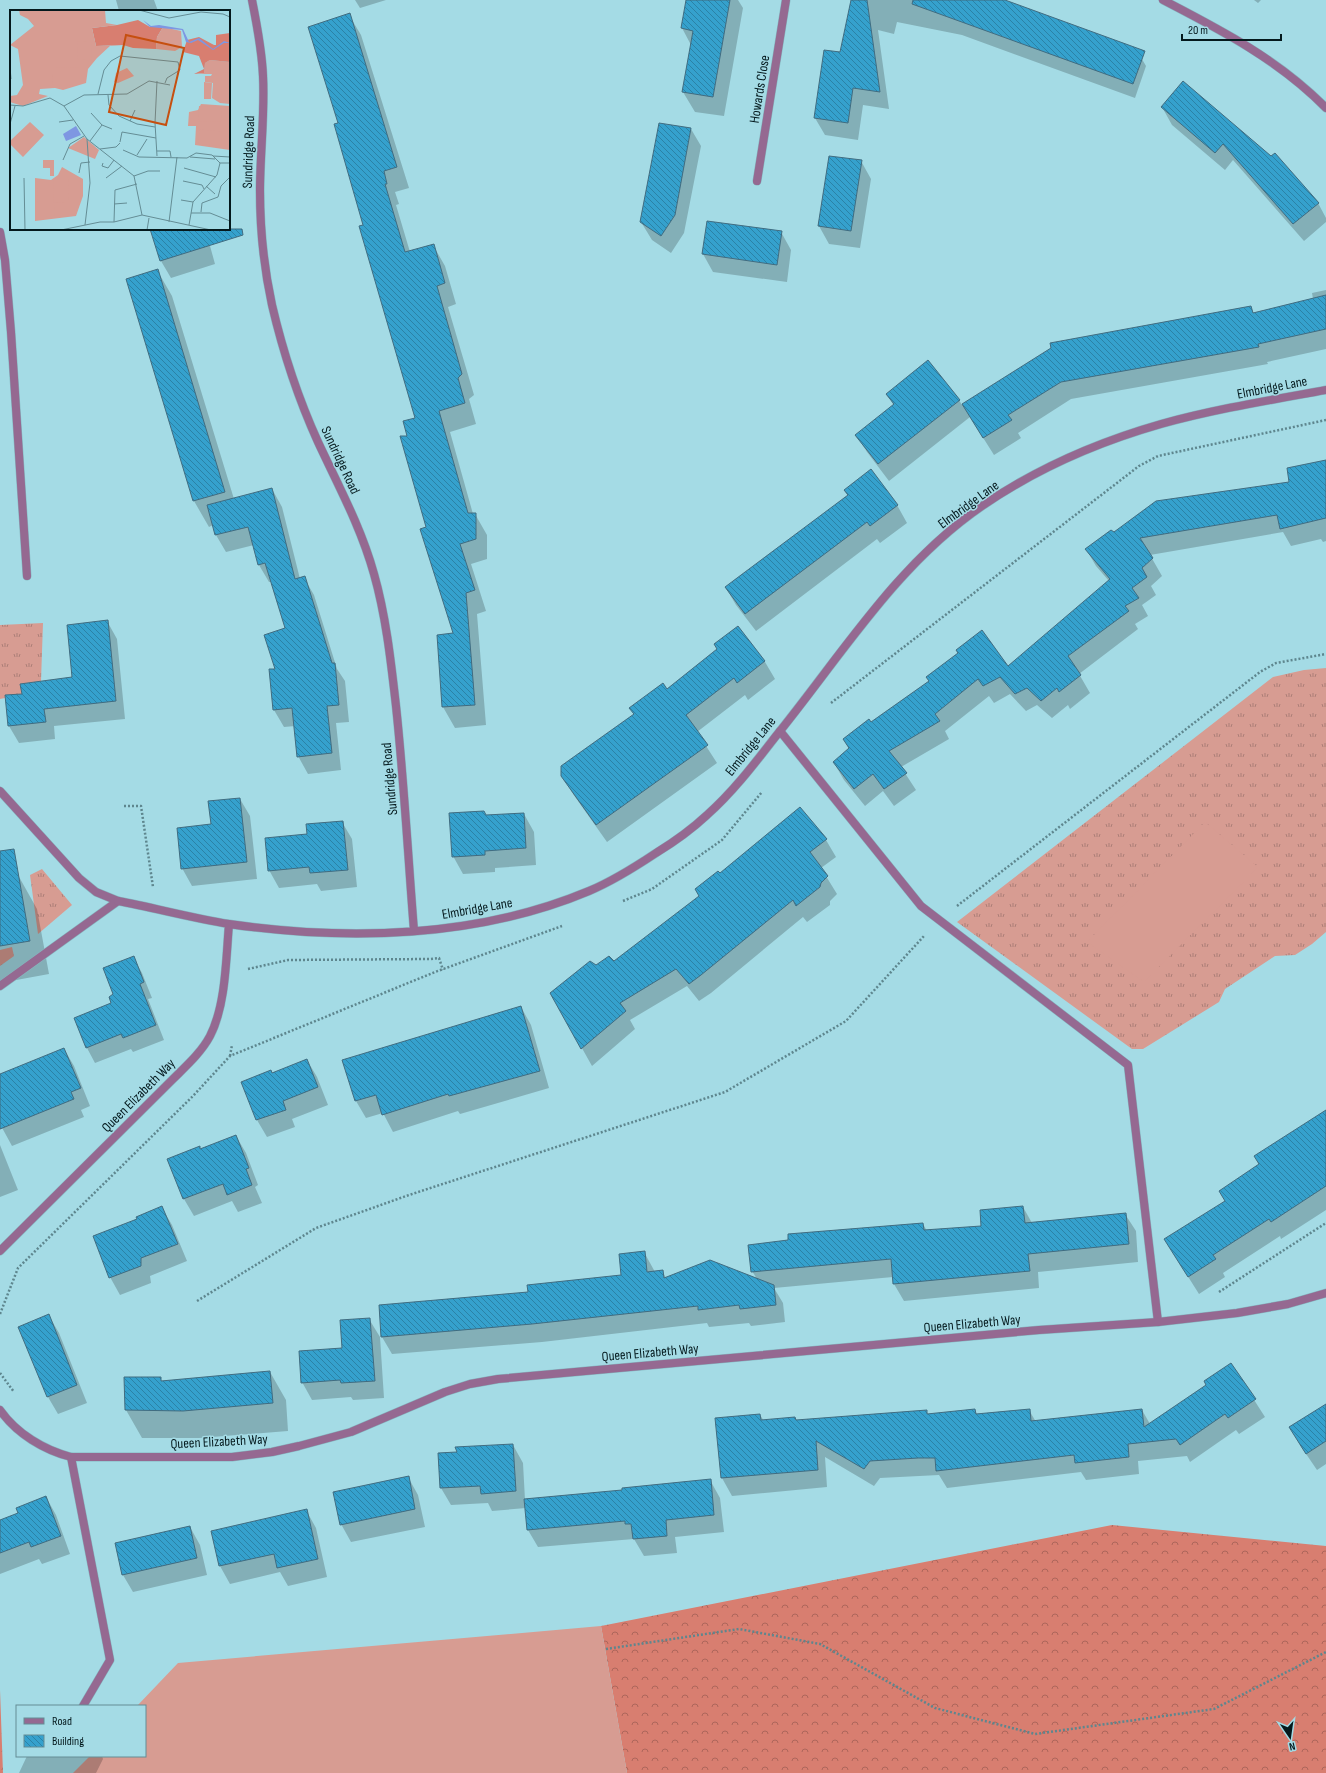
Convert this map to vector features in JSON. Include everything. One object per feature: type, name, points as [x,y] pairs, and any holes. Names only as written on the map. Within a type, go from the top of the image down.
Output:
[{"type":"street","name":"Sundridge Road","points":[[252,0],[259,37],[263,76],[263,126],[260,191],[265,268],[278,326],[298,395],[317,440],[360,532],[374,575],[391,661],[400,744],[414,931]]},
{"type":"street","name":"Howards Close","points":[[757,181],[786,0]]},
{"type":"street","points":[[1162,0],[1242,42],[1279,66],[1326,108]]},
{"type":"street","points":[[0,232],[5,260],[27,576]]},
{"type":"street","name":"Elmbridge Lane","points":[[0,791],[79,878],[96,892],[118,901],[229,924],[295,931],[356,933],[414,931],[467,925],[553,904],[583,893],[622,875],[670,844],[707,816],[738,783],[780,732],[859,626],[890,591],[918,561],[946,535],[986,504],[1042,471],[1078,454],[1123,436],[1162,424],[1200,415],[1326,390]]},
{"type":"street","points":[[780,732],[921,906],[1128,1065],[1158,1322]]},
{"type":"street","points":[[0,986],[118,901]]},
{"type":"street","name":"Queen Elizabeth Way","points":[[0,1251],[172,1080],[195,1056],[210,1036],[218,1016],[229,924]]},
{"type":"street","name":"Queen Elizabeth Way","points":[[0,1410],[22,1432],[39,1444],[55,1453],[71,1458],[232,1457],[272,1452],[350,1432],[445,1392],[470,1384],[498,1379],[1024,1331],[1158,1322],[1244,1312],[1288,1304],[1326,1293]]},
{"type":"street","points":[[71,1458],[110,1660],[85,1705]]},
{"type":"path","points":[[197,1301],[316,1228],[409,1195],[725,1092],[846,1021],[939,920],[1260,672],[1276,664],[1326,654]]},
{"type":"path","points":[[124,806],[141,806],[157,909]]},
{"type":"path","points":[[245,970],[288,960],[439,958],[442,970]]},
{"type":"path","points":[[230,1056],[232,1041]]},
{"type":"path","points":[[0,1373],[18,1398]]},
{"type":"path","points":[[606,1649],[739,1629],[820,1644],[935,1708],[1035,1734],[1214,1709],[1326,1652]]},
{"type":"green space","points":[[43,623],[41,681],[21,684],[22,694],[5,695],[5,698],[0,699],[0,625]]},
{"type":"green space","points":[[1326,668],[1326,932],[1312,944],[1295,955],[1275,956],[1225,989],[1219,1002],[1143,1049],[1132,1049],[957,922],[1273,677],[1304,670]]},
{"type":"green space","points":[[1205,822],[1258,867],[1144,982],[1087,942]]},
{"type":"green space","points":[[42,869],[72,905],[38,934],[30,875]]},
{"type":"green space","points":[[12,947],[14,956],[0,966],[0,950]]},
{"type":"green space","points":[[1112,1525],[1326,1546],[1326,1773],[627,1773],[601,1626]]},
{"type":"green space","points":[[601,1626],[627,1773],[73,1773],[89,1757],[146,1757],[146,1705],[138,1705],[178,1663]]},
{"type":"green space","points":[[0,1690],[3,1773],[0,1773]]},
{"type":"building","points":[[686,0],[730,0],[713,97],[682,92],[693,31],[681,28]]},
{"type":"building","points":[[851,0],[867,0],[880,92],[853,88],[848,123],[814,118],[824,50],[840,52]]},
{"type":"building","points":[[913,0],[1005,0],[1145,51],[1133,84],[912,4]]},
{"type":"building","points":[[350,13],[397,167],[384,171],[387,184],[385,184],[405,252],[434,244],[445,283],[437,286],[462,374],[458,378],[465,403],[439,411],[468,513],[476,513],[476,539],[460,544],[475,590],[466,593],[475,705],[442,707],[437,635],[453,633],[420,529],[426,527],[400,436],[407,436],[403,421],[415,418],[359,226],[363,225],[334,124],[338,123],[308,27]]},
{"type":"building","points":[[1183,81],[1271,156],[1275,153],[1319,203],[1293,224],[1223,144],[1215,153],[1161,107]]},
{"type":"building","points":[[659,123],[691,128],[675,215],[661,236],[640,222]]},
{"type":"building","points":[[829,156],[862,160],[851,231],[818,226]]},
{"type":"building","points":[[707,221],[782,231],[777,265],[702,254]]},
{"type":"building","points":[[242,229],[243,235],[160,261],[150,230]]},
{"type":"building","points":[[158,269],[225,492],[193,501],[126,279]]},
{"type":"building","points":[[1326,295],[1326,329],[1258,344],[1259,347],[1061,382],[1008,415],[1012,420],[983,438],[962,404],[1051,348],[1050,343],[1251,306],[1253,313]]},
{"type":"building","points":[[928,360],[960,400],[878,464],[855,435],[894,404],[886,394]]},
{"type":"building","points":[[1326,460],[1326,518],[1280,529],[1277,515],[1140,538],[1153,558],[1142,568],[1147,577],[1132,588],[1139,598],[1125,606],[1129,611],[1068,656],[1081,675],[1059,692],[1057,688],[1041,701],[1027,688],[1015,694],[1000,677],[983,686],[978,679],[935,714],[940,721],[889,751],[907,773],[884,789],[873,774],[854,789],[833,762],[849,748],[843,739],[869,719],[871,722],[929,681],[926,677],[958,653],[956,650],[982,630],[1008,666],[1110,579],[1085,549],[1111,530],[1114,532],[1156,501],[1289,482],[1287,468]]},
{"type":"building","points":[[871,469],[898,505],[870,526],[867,522],[745,614],[725,587],[848,495],[844,490]]},
{"type":"building","points":[[272,488],[295,579],[305,576],[332,663],[335,663],[339,705],[327,706],[332,753],[297,757],[292,708],[273,710],[269,669],[275,669],[264,635],[285,628],[265,563],[258,565],[248,527],[215,535],[207,505]]},
{"type":"building","points":[[108,620],[116,701],[44,709],[46,722],[8,726],[5,695],[22,694],[20,684],[72,677],[67,625]]},
{"type":"building","points":[[738,626],[765,661],[737,683],[734,678],[686,715],[708,745],[596,825],[561,776],[561,766],[634,714],[629,708],[663,683],[667,689],[717,649],[714,644]]},
{"type":"building","points":[[240,798],[247,862],[181,869],[177,828],[211,824],[208,801]]},
{"type":"building","points":[[800,807],[827,839],[810,852],[828,876],[821,883],[820,887],[796,906],[793,900],[689,984],[676,969],[620,1003],[626,1011],[581,1049],[550,993],[590,961],[596,965],[609,956],[614,961],[699,896],[695,889],[718,871],[720,873]]},
{"type":"building","points":[[484,811],[486,815],[524,813],[526,848],[485,851],[485,855],[452,857],[449,813]]},
{"type":"building","points":[[343,821],[348,870],[310,873],[309,867],[268,871],[265,838],[307,834],[306,824]]},
{"type":"building","points":[[14,849],[30,941],[0,946],[0,851]]},
{"type":"building","points":[[134,956],[144,982],[140,984],[156,1025],[123,1038],[121,1034],[86,1048],[74,1018],[111,1003],[109,997],[113,994],[103,968]]},
{"type":"building","points":[[521,1006],[540,1071],[449,1096],[448,1094],[382,1115],[376,1095],[355,1101],[342,1060]]},
{"type":"building","points":[[64,1048],[81,1088],[71,1092],[74,1099],[0,1129],[0,1074]]},
{"type":"building","points":[[307,1059],[318,1087],[283,1101],[286,1110],[256,1120],[241,1082],[271,1070],[272,1073]]},
{"type":"building","points":[[1326,1110],[1326,1186],[1271,1222],[1269,1219],[1213,1255],[1216,1259],[1188,1277],[1164,1239],[1225,1201],[1219,1191],[1259,1164],[1254,1156]]},
{"type":"building","points":[[236,1135],[249,1168],[246,1169],[252,1185],[227,1195],[223,1184],[183,1199],[167,1159],[200,1146],[200,1149]]},
{"type":"building","points":[[162,1206],[178,1244],[141,1258],[141,1266],[109,1278],[93,1236],[137,1219],[136,1217]]},
{"type":"building","points":[[1023,1206],[1025,1223],[1126,1213],[1129,1244],[1028,1254],[1030,1271],[893,1284],[891,1259],[751,1272],[748,1245],[788,1240],[788,1234],[923,1223],[924,1230],[981,1226],[980,1210]]},
{"type":"building","points":[[645,1251],[647,1272],[663,1270],[664,1278],[710,1260],[774,1285],[776,1305],[740,1309],[739,1305],[698,1310],[698,1306],[532,1324],[381,1337],[379,1305],[528,1292],[527,1285],[621,1275],[619,1254]]},
{"type":"building","points":[[49,1314],[77,1385],[47,1397],[18,1327]]},
{"type":"building","points":[[370,1318],[375,1381],[341,1383],[340,1380],[301,1383],[299,1351],[342,1348],[340,1320]]},
{"type":"building","points":[[1231,1363],[1256,1399],[1228,1418],[1225,1414],[1180,1445],[1176,1439],[1128,1444],[1129,1457],[1075,1463],[1074,1455],[936,1471],[935,1458],[918,1458],[870,1461],[864,1469],[816,1441],[818,1470],[721,1478],[715,1418],[760,1414],[761,1420],[795,1417],[796,1420],[927,1410],[927,1414],[975,1409],[976,1414],[1030,1409],[1031,1421],[1142,1409],[1144,1427],[1206,1385],[1204,1381]]},
{"type":"building","points":[[270,1371],[273,1403],[183,1411],[125,1410],[124,1377],[161,1377],[161,1381]]},
{"type":"building","points":[[1326,1404],[1326,1441],[1306,1454],[1289,1427]]},
{"type":"building","points":[[513,1444],[516,1491],[481,1494],[480,1486],[440,1488],[438,1453],[457,1452],[455,1447]]},
{"type":"building","points":[[409,1476],[415,1509],[340,1525],[333,1492]]},
{"type":"building","points":[[711,1479],[714,1515],[666,1520],[667,1536],[633,1539],[631,1524],[625,1524],[625,1521],[527,1530],[524,1499],[622,1490],[622,1488]]},
{"type":"building","points":[[46,1496],[61,1536],[31,1547],[29,1542],[0,1553],[0,1520],[18,1513],[16,1508]]},
{"type":"building","points":[[307,1509],[318,1559],[277,1568],[274,1554],[219,1566],[211,1531]]},
{"type":"building","points":[[190,1526],[197,1558],[122,1575],[115,1543]]}]
